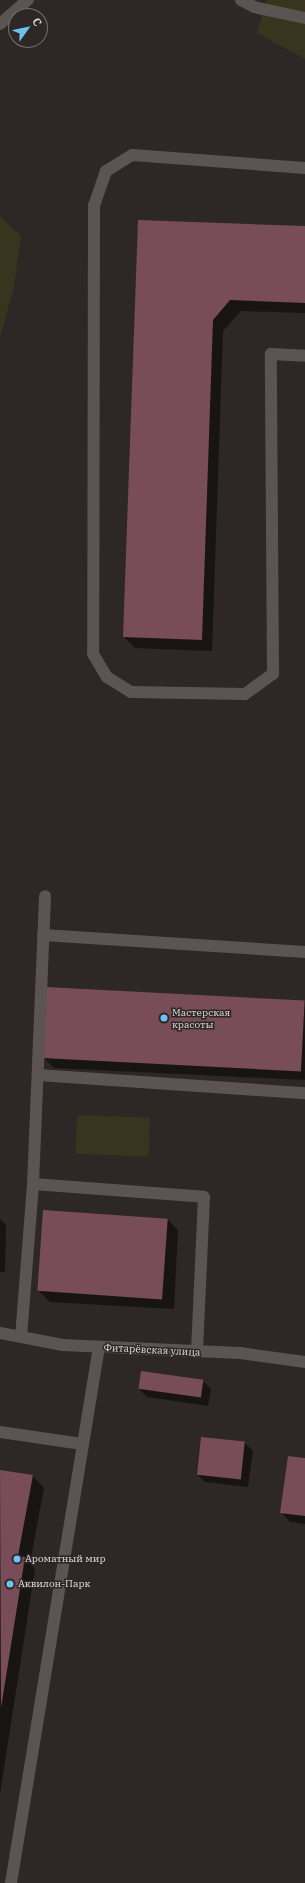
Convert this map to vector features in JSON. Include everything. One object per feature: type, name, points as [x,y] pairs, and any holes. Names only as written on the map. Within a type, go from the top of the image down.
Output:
[{"type":"street","points":[[0,24],[28,0]]},
{"type":"street","points":[[241,0],[254,7],[305,18]]},
{"type":"street","points":[[305,168],[132,155],[106,171],[94,205],[93,654],[107,677],[131,692],[245,694],[273,674],[271,354],[305,356]]},
{"type":"street","points":[[20,1337],[34,1184],[45,896]]},
{"type":"street","points":[[43,935],[305,952]]},
{"type":"street","points":[[38,1075],[305,1093]]},
{"type":"street","points":[[34,1184],[204,1197],[197,1352]]},
{"type":"street","name":"Фитарёвская улица","points":[[0,1333],[99,1347],[240,1353],[305,1362]]},
{"type":"street","points":[[12,1883],[82,1444],[99,1347]]},
{"type":"street","points":[[0,1432],[82,1444]]},
{"type":"shaded area","points":[[267,0],[305,0],[305,59],[257,33]]},
{"type":"shaded area","points":[[0,216],[21,236],[14,287],[0,338]]},
{"type":"shaded area","points":[[77,1115],[150,1118],[149,1157],[76,1154]]},
{"type":"building","points":[[138,220],[305,226],[305,303],[230,300],[213,320],[202,640],[123,637]]},
{"type":"building","points":[[46,987],[305,1001],[301,1071],[42,1058]]},
{"type":"building","points":[[43,1210],[168,1219],[162,1300],[37,1291]]},
{"type":"building","points":[[141,1371],[203,1380],[201,1398],[138,1389]]},
{"type":"building","points":[[201,1437],[245,1442],[241,1479],[197,1475]]},
{"type":"building","points":[[288,1456],[305,1458],[305,1516],[280,1513]]},
{"type":"building","name":"Аквилон-Парк","points":[[0,1470],[33,1475],[18,1556],[25,1557],[1,1708]]},
{"type":"place","name":"Мастерская красоты","points":[[164,1018]]},
{"type":"place","name":"Ароматный мир","points":[[17,1559]]},
{"type":"place","name":"Аквилон-Парк","points":[[10,1584]]}]
